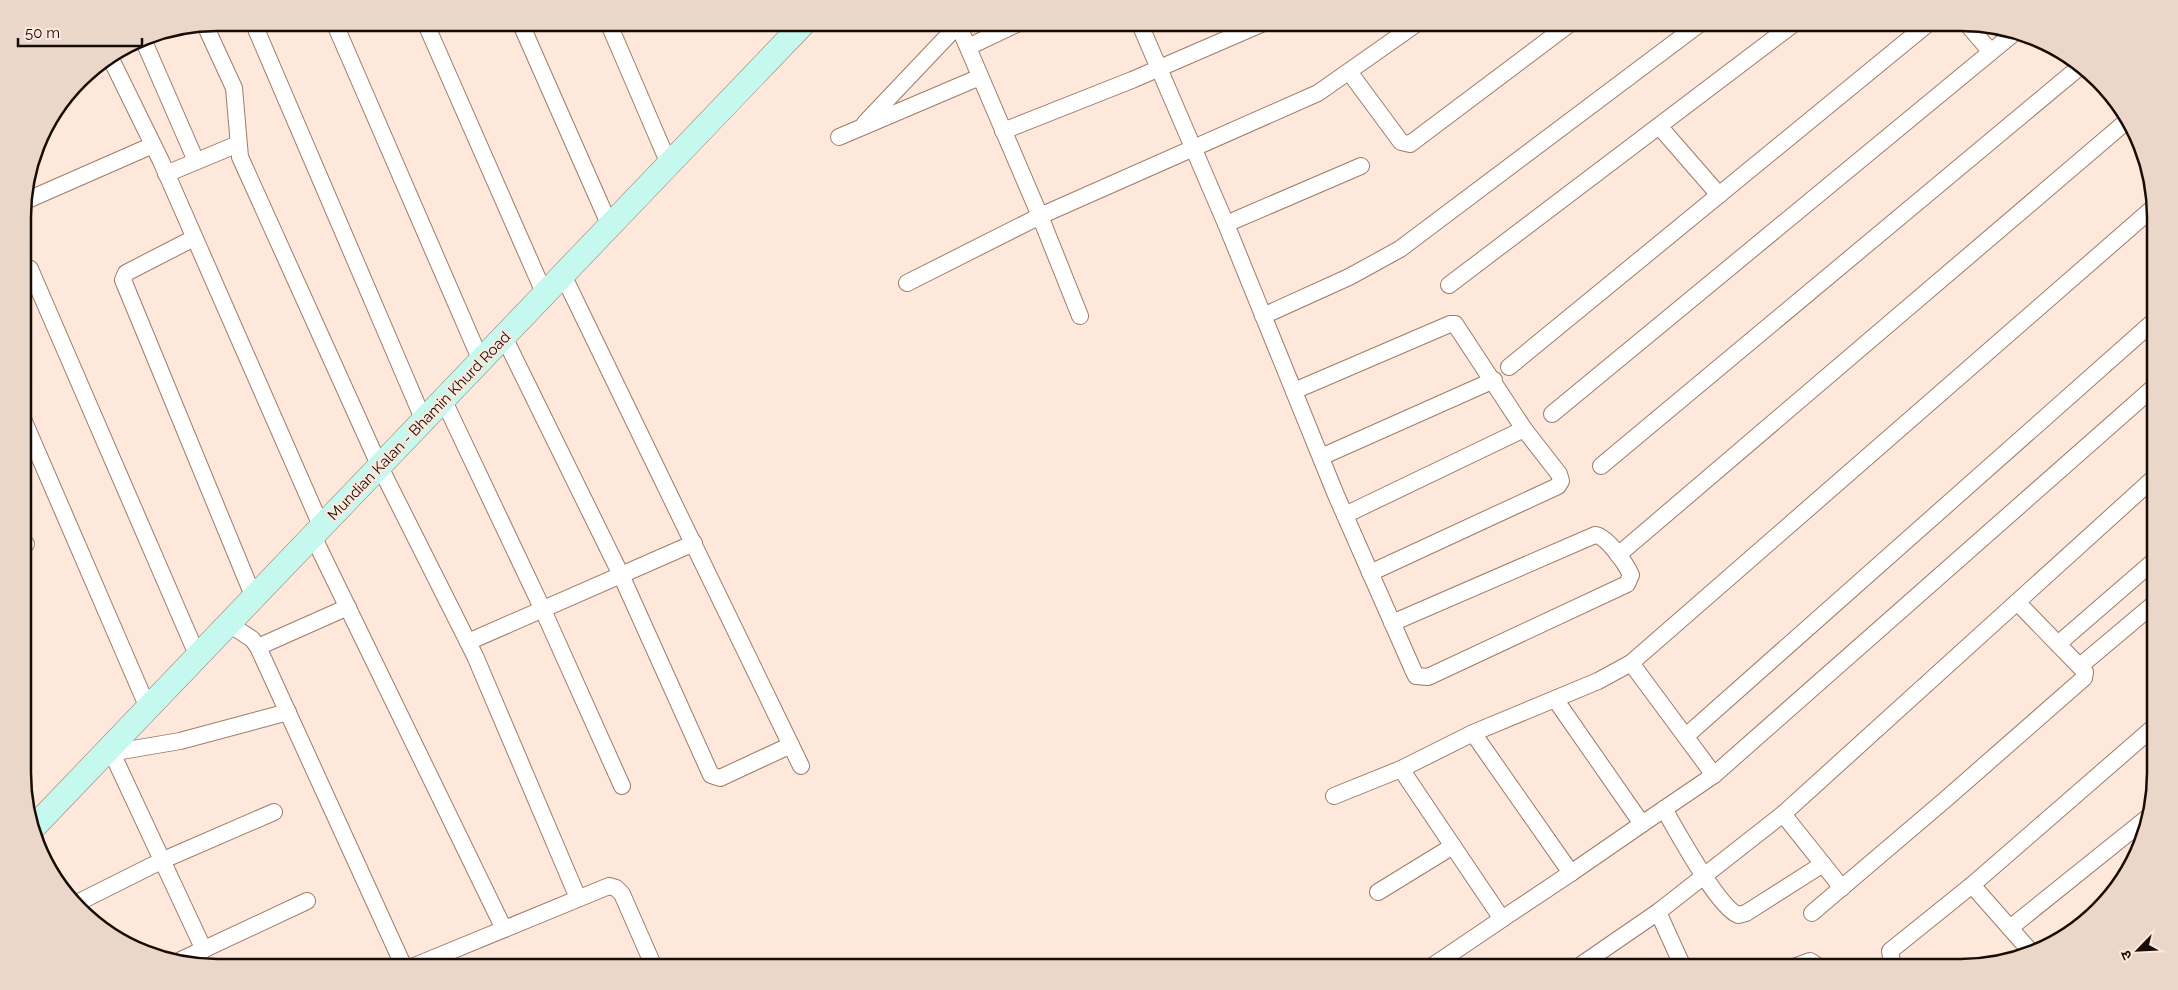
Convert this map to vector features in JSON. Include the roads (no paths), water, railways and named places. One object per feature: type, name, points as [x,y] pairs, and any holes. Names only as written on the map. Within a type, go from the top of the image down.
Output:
[{"type":"street","points":[[257,31],[424,421]]},
{"type":"street","points":[[338,31],[481,361]]},
{"type":"street","points":[[429,31],[545,295]]},
{"type":"street","points":[[524,31],[610,226]]},
{"type":"street","points":[[612,31],[669,164]]},
{"type":"street","name":"Mundian Kalan - Bhamin Khurd Road","points":[[38,822],[108,754],[148,708],[444,401],[795,31]]},
{"type":"street","points":[[860,128],[950,31]]},
{"type":"street","points":[[960,31],[1040,216],[1080,316]]},
{"type":"street","points":[[968,47],[1002,31]]},
{"type":"street","points":[[1142,31],[1226,224],[1320,457],[1392,623],[1416,676],[1423,678],[1627,584],[1631,575],[1618,555],[1602,538],[1595,535],[1392,623]]},
{"type":"street","points":[[1003,131],[1159,69],[1246,31]]},
{"type":"street","points":[[907,283],[1040,216],[1318,94],[1407,31]]},
{"type":"street","points":[[1350,73],[1401,142],[1410,144],[1560,31]]},
{"type":"street","points":[[1263,316],[1349,276],[1400,249],[1690,31]]},
{"type":"street","points":[[1448,285],[1784,31]]},
{"type":"street","points":[[1509,367],[1919,31]]},
{"type":"street","points":[[208,32],[234,88],[240,157],[380,467],[468,642],[578,898]]},
{"type":"street","points":[[1974,32],[1990,52]]},
{"type":"street","points":[[1552,414],[2008,38]]},
{"type":"street","points":[[146,45],[196,161]]},
{"type":"street","points":[[113,64],[153,145],[194,238],[348,607],[504,929]]},
{"type":"street","points":[[1601,466],[2075,71]]},
{"type":"street","points":[[839,137],[980,77]]},
{"type":"street","points":[[1618,555],[2122,125]]},
{"type":"street","points":[[1659,126],[1719,194]]},
{"type":"street","points":[[166,174],[238,144]]},
{"type":"street","points":[[33,198],[153,145]]},
{"type":"street","points":[[1226,224],[1361,166]]},
{"type":"street","points":[[1334,796],[1401,769],[1473,732],[1615,673],[1631,663],[2147,213]]},
{"type":"street","points":[[194,238],[126,273],[123,280],[254,598]]},
{"type":"street","points":[[31,272],[198,657]]},
{"type":"street","points":[[563,275],[800,766]]},
{"type":"street","points":[[1294,391],[1453,324],[1457,325],[1524,429],[1559,474],[1560,481],[1558,486],[1370,572]]},
{"type":"street","points":[[1686,736],[2147,327]]},
{"type":"street","points":[[504,338],[621,575],[711,775],[720,778],[791,746]]},
{"type":"street","points":[[1320,457],[1494,380]]},
{"type":"street","points":[[1443,959],[1714,775],[2147,393]]},
{"type":"street","points":[[444,401],[543,610],[622,786]]},
{"type":"street","points":[[1345,515],[1524,429]]},
{"type":"street","points":[[31,437],[148,708]]},
{"type":"street","points":[[1590,959],[1658,912],[1704,874],[1783,814],[2147,484]]},
{"type":"street","points":[[468,642],[694,543]]},
{"type":"street","points":[[2058,644],[2147,567]]},
{"type":"street","points":[[1812,913],[2084,678],[2085,672],[2080,666],[2017,602]]},
{"type":"street","points":[[258,647],[348,607]]},
{"type":"street","points":[[2080,666],[2147,610]]},
{"type":"street","points":[[229,624],[252,639],[258,647],[400,959]]},
{"type":"street","points":[[1631,663],[1714,775]]},
{"type":"street","points":[[1555,699],[1642,824]]},
{"type":"street","points":[[204,950],[108,754],[180,741],[288,712]]},
{"type":"street","points":[[1473,732],[1571,873]]},
{"type":"street","points":[[1892,959],[1890,951],[1972,885],[2147,733]]},
{"type":"street","points":[[1401,769],[1502,919]]},
{"type":"street","points":[[1664,809],[1704,874],[1731,910],[1738,914],[1746,913],[1823,864]]},
{"type":"street","points":[[82,900],[161,861],[274,812]]},
{"type":"street","points":[[1783,814],[1842,888]]},
{"type":"street","points":[[2010,928],[2139,824]]},
{"type":"street","points":[[1378,892],[1453,846]]},
{"type":"street","points":[[1972,885],[2027,947]]},
{"type":"street","points":[[433,959],[602,888],[616,888],[622,894],[648,959]]},
{"type":"street","points":[[189,956],[307,901]]},
{"type":"street","points":[[1658,912],[1679,959]]}]
